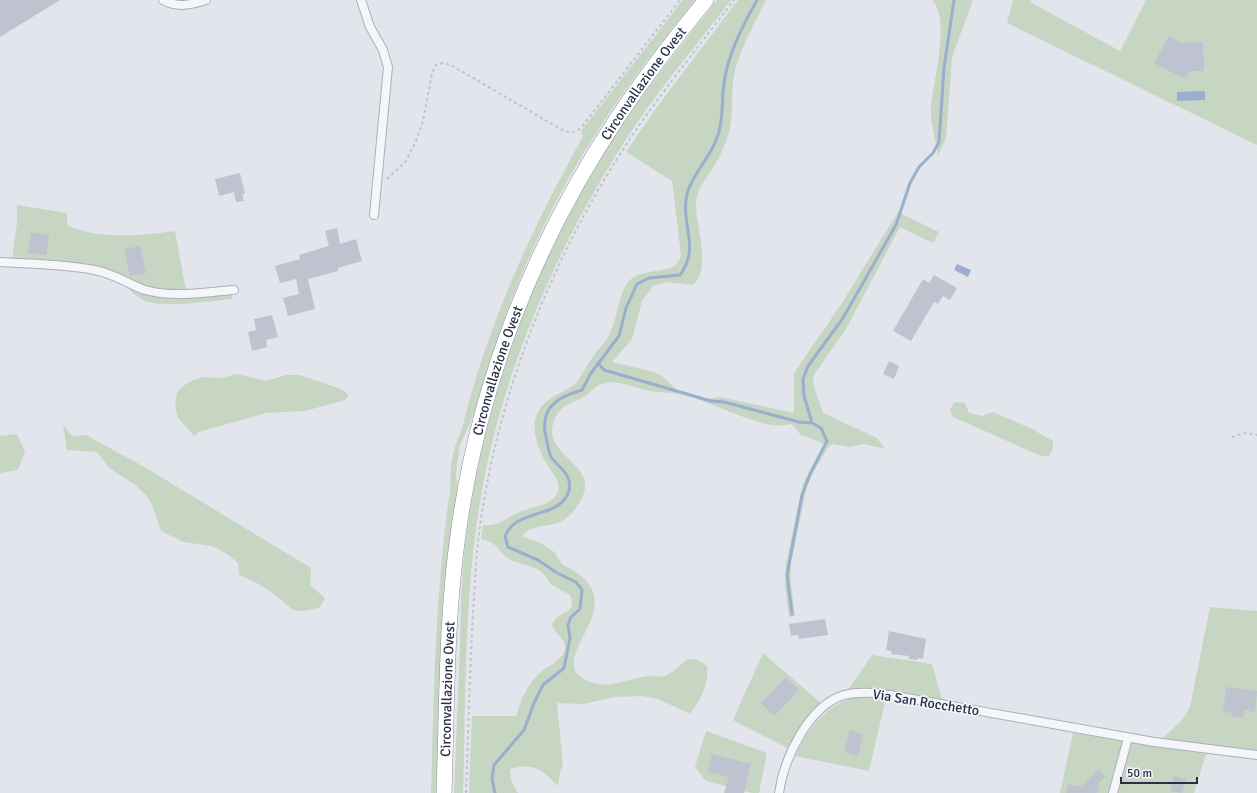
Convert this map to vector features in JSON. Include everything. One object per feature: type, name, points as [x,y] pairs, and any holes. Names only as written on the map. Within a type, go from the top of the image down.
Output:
[{"type":"highway","name":"Circonvallazione Ovest","points":[[444,793],[449,653],[458,537],[475,446],[501,352],[538,258],[578,181],[637,88],[706,0]]},
{"type":"street","points":[[163,0],[171,5],[182,6],[206,0]]},
{"type":"street","points":[[361,0],[370,27],[384,50],[388,67],[374,215]]},
{"type":"street","points":[[0,262],[96,270],[115,276],[138,287],[159,292],[185,294],[234,290]]},
{"type":"street","name":"Via San Rocchetto","points":[[779,793],[787,762],[808,725],[824,706],[836,699],[850,694],[882,694],[1128,738],[1212,751],[1257,755]]},
{"type":"street","points":[[1113,793],[1128,738]]},
{"type":"path","points":[[376,190],[412,152],[423,121],[432,73],[436,65],[443,63],[450,66],[562,130],[567,132],[576,131],[581,128],[680,0]]},
{"type":"path","points":[[466,793],[472,634],[480,526],[497,439],[523,352],[565,253],[603,182],[642,121],[734,0]]},
{"type":"path","points":[[1232,437],[1245,433],[1257,435]]},
{"type":"green space","points":[[683,0],[695,0],[643,66],[606,117],[575,167],[557,200],[524,268],[510,303],[497,338],[473,415],[460,445],[456,469],[457,491],[451,530],[444,605],[436,793],[431,793],[434,679],[438,604],[450,491],[451,464],[454,449],[464,423],[475,380],[487,343],[515,273],[547,204],[583,136],[581,131]]},
{"type":"green space","points":[[717,0],[731,0],[645,111],[607,170],[581,215],[536,310],[517,359],[501,408],[488,458],[479,508],[474,543],[468,615],[463,793],[454,793],[464,552],[474,488],[485,436],[517,332],[559,233],[584,186],[611,141],[662,69]]},
{"type":"green space","points":[[738,0],[766,0],[736,66],[733,83],[731,123],[726,142],[717,161],[698,193],[696,212],[702,247],[702,259],[698,279],[692,285],[668,282],[653,286],[642,301],[632,339],[612,362],[651,371],[662,376],[676,389],[707,399],[720,397],[794,413],[794,373],[842,303],[898,212],[939,232],[933,243],[900,227],[846,329],[814,375],[813,382],[823,413],[877,438],[885,449],[864,444],[850,447],[833,444],[829,446],[815,469],[807,486],[791,563],[791,584],[795,616],[789,617],[785,586],[786,563],[803,484],[824,444],[800,434],[792,424],[771,425],[749,419],[685,395],[651,391],[620,383],[610,382],[602,384],[582,398],[561,409],[556,416],[552,428],[553,438],[558,447],[578,469],[583,477],[585,486],[584,493],[572,513],[564,520],[534,528],[522,536],[546,546],[554,552],[563,565],[575,571],[587,582],[593,592],[595,603],[593,614],[575,656],[574,667],[576,672],[582,678],[592,683],[609,684],[641,677],[661,677],[672,672],[688,659],[698,660],[707,666],[707,680],[701,697],[690,714],[658,699],[643,696],[615,697],[583,704],[557,703],[563,765],[560,772],[558,786],[541,770],[526,766],[512,768],[510,770],[511,780],[518,793],[469,793],[472,716],[516,716],[522,699],[530,684],[541,672],[562,656],[565,644],[552,626],[558,617],[572,606],[570,595],[550,584],[547,578],[539,570],[511,560],[492,543],[481,539],[483,525],[493,525],[517,513],[546,503],[556,496],[559,485],[541,452],[536,438],[535,423],[539,410],[548,400],[575,384],[592,358],[605,342],[613,325],[623,291],[630,280],[644,273],[667,269],[678,262],[681,255],[672,181],[626,152],[657,107]]},
{"type":"green space","points":[[932,0],[973,0],[952,57],[946,138],[938,156],[932,125],[931,107],[941,36],[940,21],[937,9]]},
{"type":"green space","points":[[1013,0],[1031,0],[1030,2],[1120,51],[1146,0],[1257,0],[1257,145],[1007,23]]},
{"type":"green space","points":[[17,205],[67,213],[67,225],[92,233],[120,236],[175,231],[186,291],[166,291],[149,288],[114,273],[12,260],[17,223]]},
{"type":"green space","points":[[126,286],[134,290],[231,293],[233,299],[187,304],[152,303],[143,300]]},
{"type":"green space","points":[[237,374],[266,381],[286,375],[300,375],[341,389],[347,393],[348,396],[345,400],[305,411],[266,413],[199,432],[194,436],[178,418],[175,405],[177,392],[187,383],[202,377],[222,378]]},
{"type":"green space","points":[[954,402],[965,403],[969,413],[983,416],[993,412],[1032,429],[1053,441],[1053,448],[1049,456],[1041,456],[953,417],[950,410]]},
{"type":"green space","points":[[63,424],[72,436],[86,435],[146,468],[311,568],[310,585],[325,598],[320,607],[302,611],[292,609],[267,589],[239,575],[238,563],[227,554],[212,546],[183,542],[161,531],[152,505],[146,495],[134,484],[109,468],[97,452],[67,450]]},
{"type":"green space","points":[[17,434],[25,452],[18,470],[0,473],[0,436]]},
{"type":"green space","points":[[1210,607],[1257,611],[1257,751],[1161,740],[1183,719],[1190,707]]},
{"type":"green space","points":[[763,653],[821,703],[802,724],[787,748],[733,720]]},
{"type":"green space","points":[[872,655],[932,664],[942,700],[863,689],[848,690]]},
{"type":"green space","points":[[863,696],[886,698],[869,771],[795,756],[814,725],[830,709],[840,703]]},
{"type":"green space","points":[[706,731],[767,753],[759,793],[752,793],[706,781],[695,767]]},
{"type":"green space","points":[[1073,733],[1206,754],[1194,793],[1060,793]]},
{"type":"water","points":[[1205,91],[1205,100],[1177,101],[1177,92]]},
{"type":"water","points":[[957,264],[971,270],[968,277],[954,270]]},
{"type":"building","points":[[0,0],[60,0],[0,37]]},
{"type":"building","points":[[1169,36],[1182,43],[1203,42],[1204,71],[1190,71],[1185,79],[1154,63]]},
{"type":"building","points":[[240,173],[245,194],[242,194],[244,201],[236,202],[234,192],[219,196],[215,179]]},
{"type":"building","points":[[337,228],[340,244],[356,239],[362,261],[338,268],[338,271],[308,279],[315,309],[288,316],[283,298],[299,294],[296,279],[280,283],[275,266],[300,259],[299,255],[329,246],[325,231]]},
{"type":"building","points":[[31,232],[49,235],[46,255],[28,253]]},
{"type":"building","points":[[140,246],[146,273],[130,276],[124,249]]},
{"type":"building","points":[[934,275],[957,288],[950,300],[943,296],[938,304],[934,302],[911,341],[893,331],[923,279],[929,283]]},
{"type":"building","points":[[272,315],[278,337],[266,340],[267,347],[252,351],[248,332],[256,330],[254,319]]},
{"type":"building","points":[[889,361],[899,366],[894,379],[883,374]]},
{"type":"building","points":[[825,619],[828,635],[799,639],[798,635],[791,636],[789,624]]},
{"type":"building","points":[[889,631],[926,639],[923,659],[909,659],[909,656],[891,654],[892,651],[886,650]]},
{"type":"building","points":[[786,677],[799,690],[774,716],[761,703]]},
{"type":"building","points":[[1226,687],[1257,691],[1255,712],[1244,710],[1243,718],[1232,716],[1232,713],[1223,712]]},
{"type":"building","points":[[850,729],[863,735],[858,756],[844,752]]},
{"type":"building","points":[[712,754],[751,764],[744,793],[724,793],[729,777],[708,772]]},
{"type":"building","points":[[1098,769],[1105,776],[1097,785],[1100,789],[1096,793],[1066,793],[1068,784],[1081,787]]},
{"type":"building","points":[[1174,776],[1186,779],[1182,793],[1170,791]]},
{"type":"waterway","points":[[495,793],[492,779],[494,765],[524,730],[534,703],[543,685],[564,668],[570,638],[568,625],[571,617],[580,609],[582,590],[576,582],[557,573],[538,560],[508,547],[505,536],[511,527],[519,521],[549,510],[558,505],[565,499],[569,490],[569,480],[551,457],[549,450],[545,431],[545,422],[551,407],[563,397],[582,390],[591,373],[619,336],[626,308],[637,284],[649,278],[680,275],[686,264],[690,245],[686,216],[687,194],[689,187],[717,138],[721,125],[723,91],[728,63],[741,30],[757,0]]},
{"type":"waterway","points":[[812,423],[804,396],[803,379],[808,366],[843,318],[896,225],[910,183],[919,167],[933,153],[939,142],[944,68],[954,0]]},
{"type":"waterway","points":[[598,363],[604,370],[711,401],[724,402],[799,422],[812,423],[821,428],[827,441],[810,474],[802,495],[787,575],[792,614]]}]
